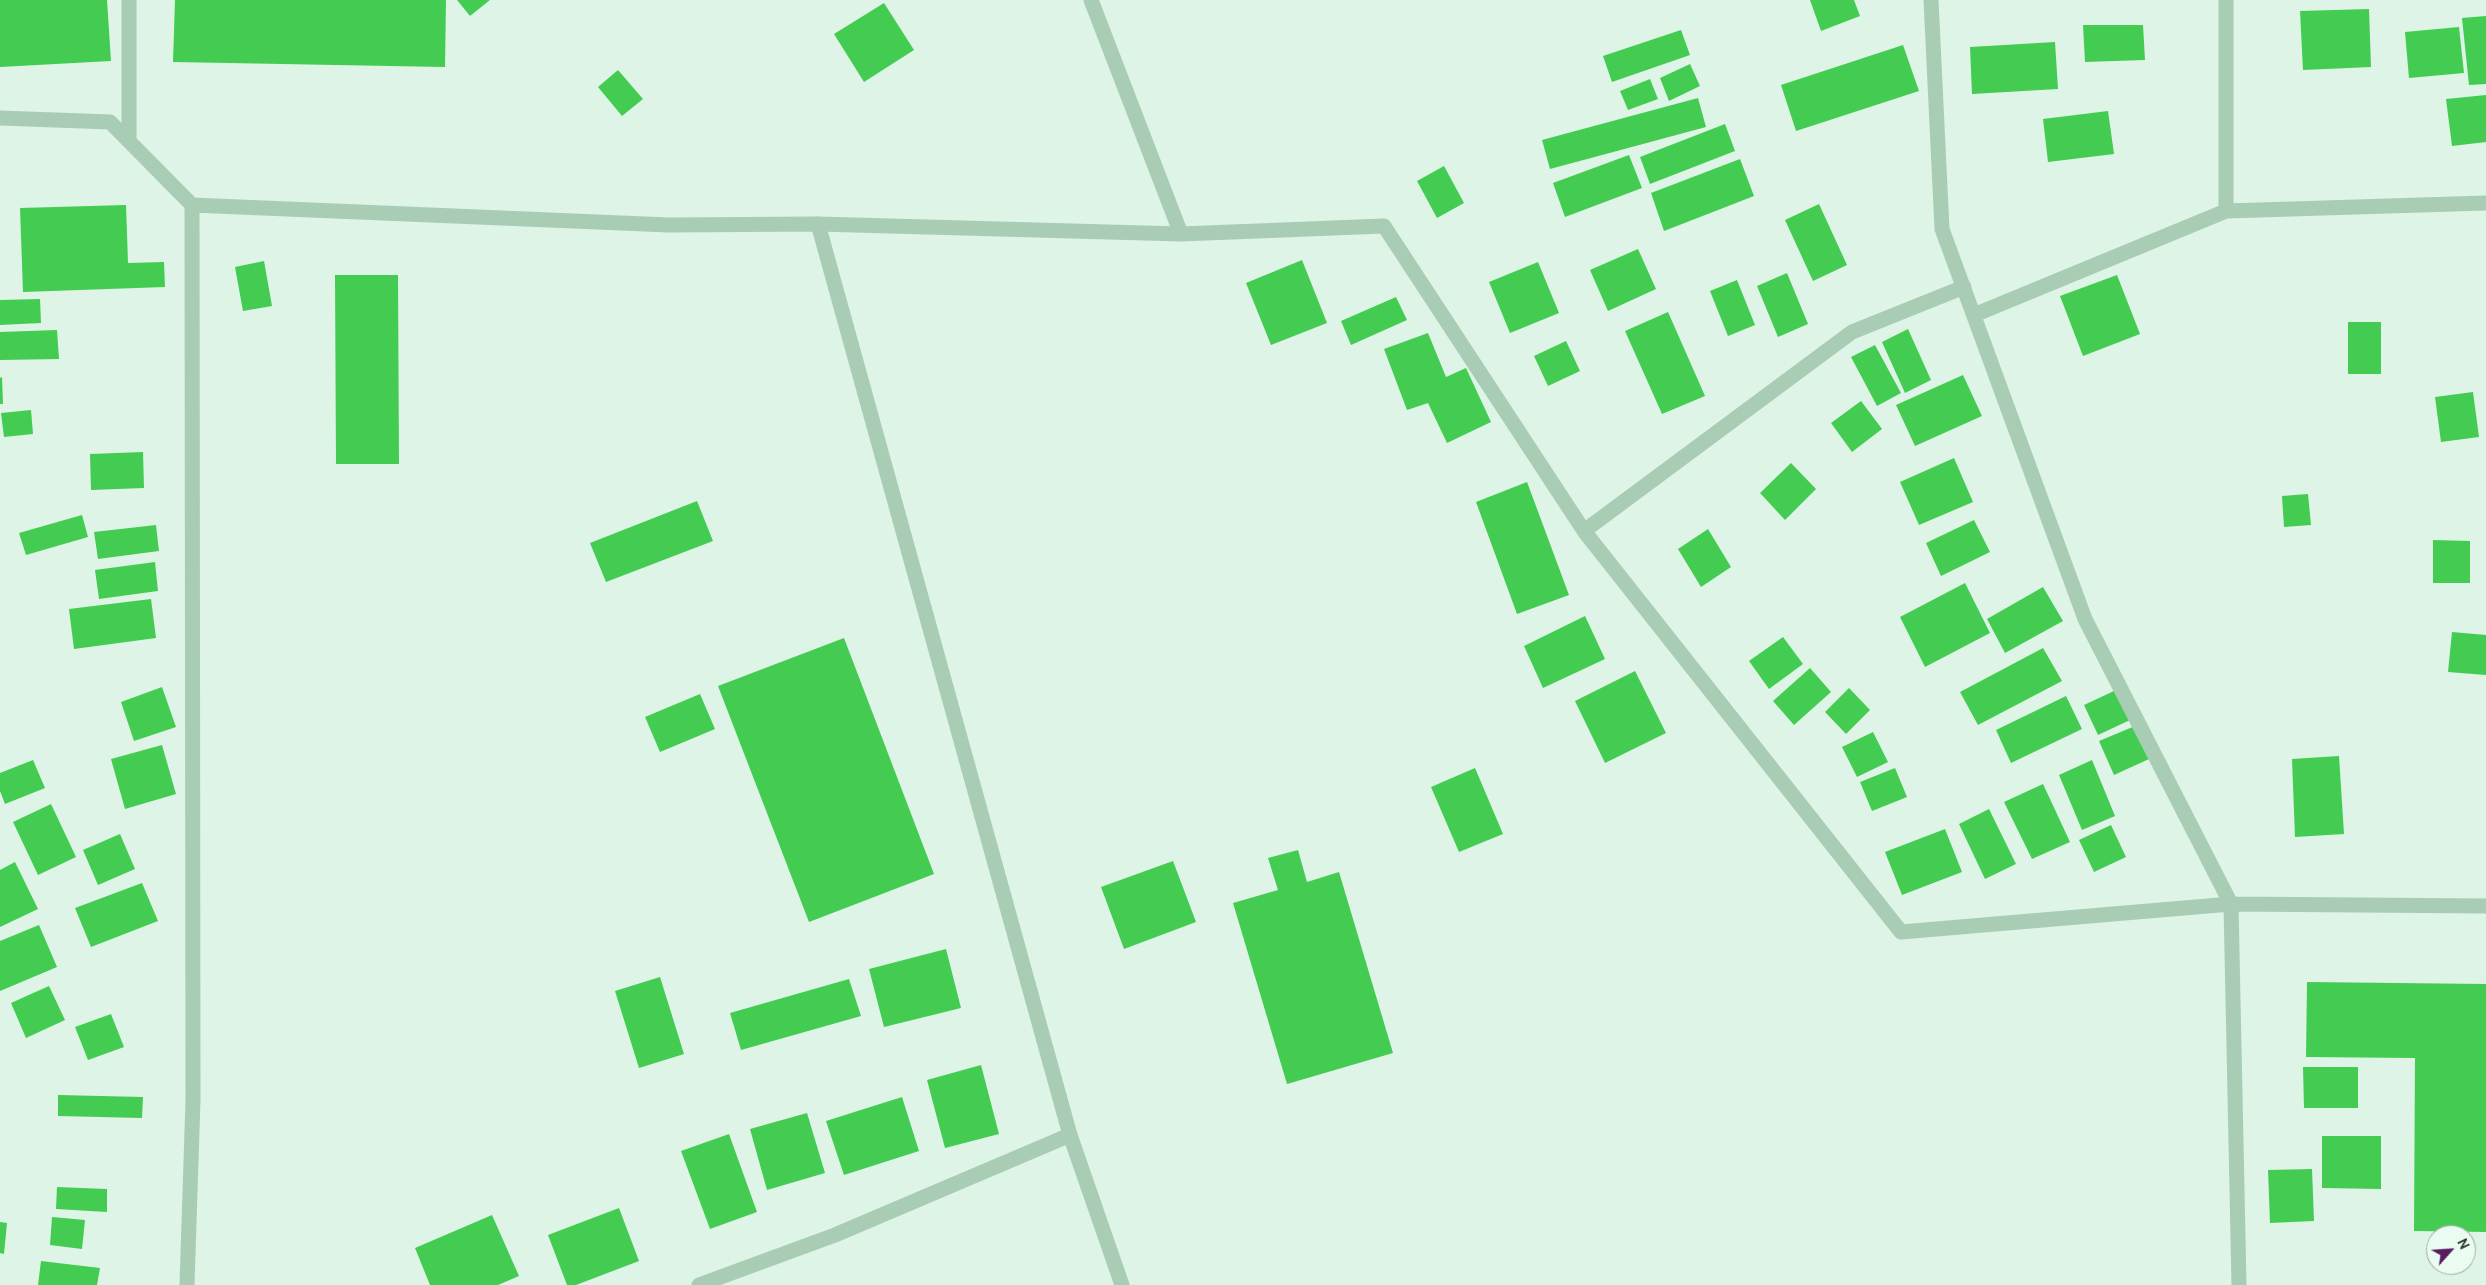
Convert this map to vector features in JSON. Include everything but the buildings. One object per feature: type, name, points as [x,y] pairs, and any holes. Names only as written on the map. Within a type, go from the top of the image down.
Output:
[{"type":"street","points":[[129,0],[129,141]]},
{"type":"street","points":[[1091,0],[1181,234]]},
{"type":"street","points":[[1931,0],[1942,228],[2085,619],[2232,904],[2238,1285]]},
{"type":"street","points":[[2226,0],[2226,211]]},
{"type":"street","points":[[0,118],[110,122],[192,205],[669,225],[818,224],[1181,234],[1384,226],[1584,531],[1901,932],[2232,904],[2486,906]]},
{"type":"street","points":[[1974,315],[2226,211],[2486,203]]},
{"type":"street","points":[[187,1285],[193,1100],[192,205]]},
{"type":"street","points":[[818,224],[1070,1135],[1122,1285]]},
{"type":"street","points":[[1584,531],[1852,332],[1964,287]]},
{"type":"street","points":[[700,1285],[835,1235],[1070,1135]]}]
